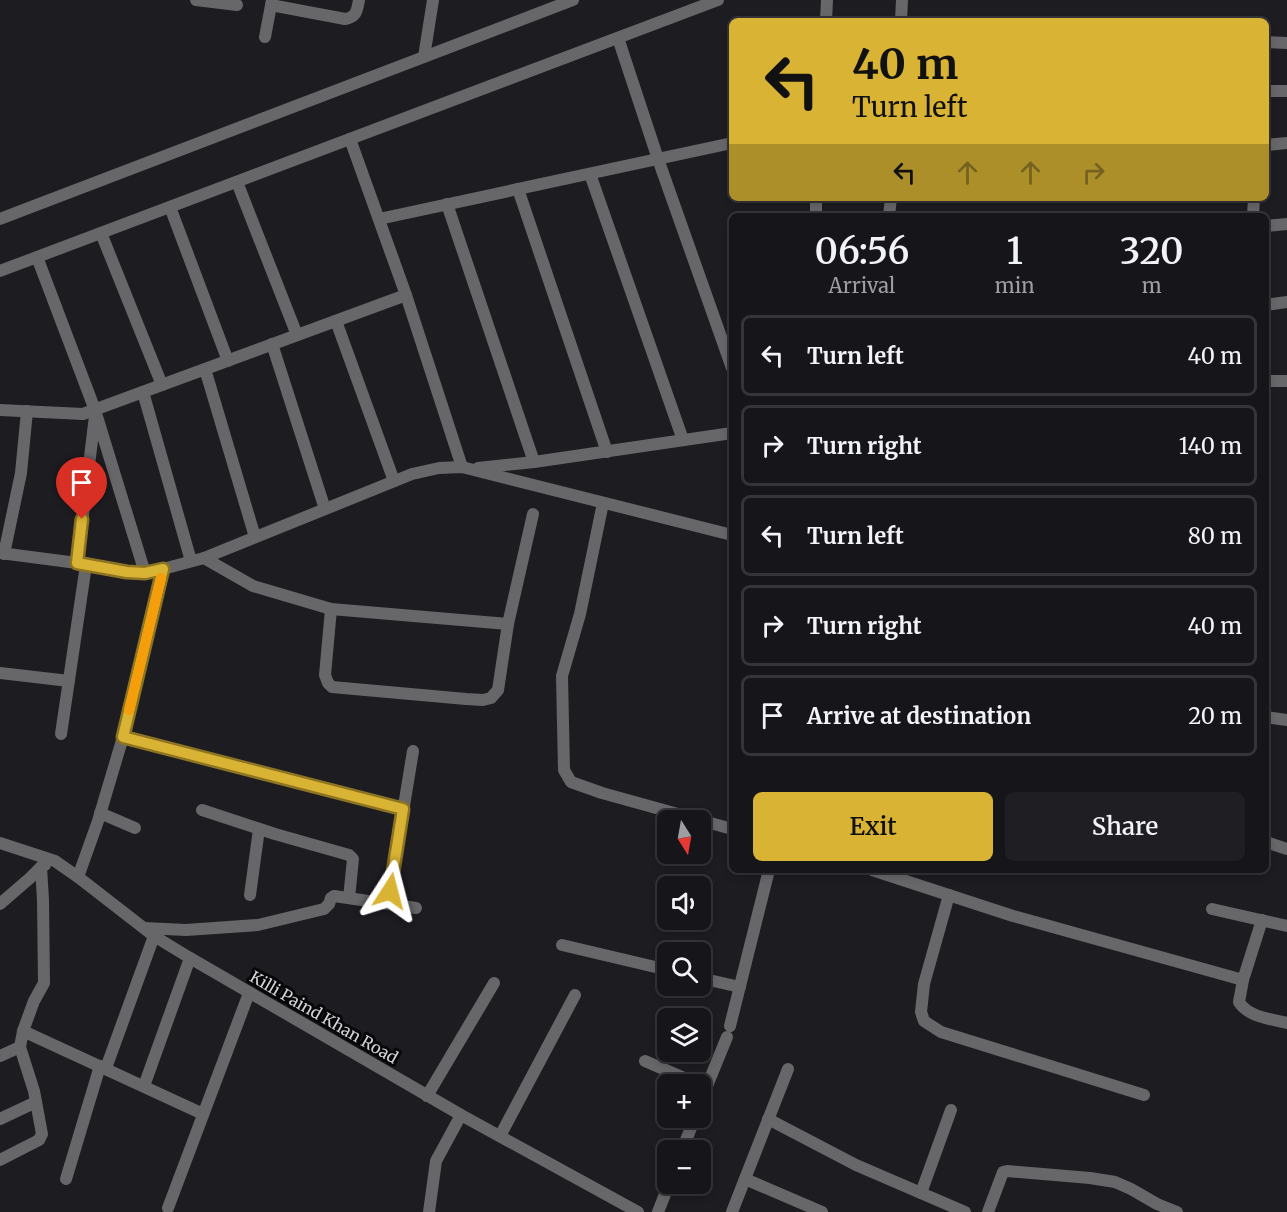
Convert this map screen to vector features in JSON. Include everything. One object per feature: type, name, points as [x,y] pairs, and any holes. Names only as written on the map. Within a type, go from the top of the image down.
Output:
[{"type":"street","points":[[196,0],[237,5]]},
{"type":"street","points":[[265,37],[271,2],[345,19],[352,18],[356,14],[359,0]]},
{"type":"street","points":[[424,57],[433,0]]},
{"type":"street","points":[[0,219],[573,0]]},
{"type":"street","points":[[0,271],[718,0]]},
{"type":"street","points":[[826,18],[827,0]]},
{"type":"street","points":[[901,18],[902,0]]},
{"type":"street","points":[[618,38],[729,360]]},
{"type":"street","points":[[1269,42],[1287,43]]},
{"type":"street","points":[[1269,91],[1287,91]]},
{"type":"street","points":[[350,139],[466,468]]},
{"type":"street","points":[[1269,145],[1287,143]]},
{"type":"street","points":[[379,219],[729,144]]},
{"type":"street","points":[[590,174],[683,440]]},
{"type":"street","points":[[237,182],[297,335]]},
{"type":"street","points":[[518,189],[607,452]]},
{"type":"street","points":[[447,204],[534,462]]},
{"type":"street","points":[[170,207],[228,361]]},
{"type":"street","points":[[1269,226],[1287,224]]},
{"type":"street","points":[[101,233],[162,385]]},
{"type":"street","points":[[37,257],[96,410],[145,573]]},
{"type":"street","points":[[0,410],[83,414],[406,295]]},
{"type":"street","points":[[1269,305],[1287,302]]},
{"type":"street","points":[[336,321],[394,481]]},
{"type":"street","points":[[272,344],[325,509]]},
{"type":"street","points":[[205,369],[255,537]]},
{"type":"street","points":[[1269,381],[1287,381]]},
{"type":"street","points":[[143,392],[198,559],[253,585],[331,609],[508,624]]},
{"type":"street","points":[[61,734],[82,564],[96,410]]},
{"type":"street","points":[[27,411],[21,473],[2,553],[145,573],[198,559],[411,474],[439,468],[534,462],[729,433]]},
{"type":"street","points":[[466,468],[729,534]]},
{"type":"street","points":[[603,503],[580,614],[562,676],[564,770],[572,782],[602,793],[729,828]]},
{"type":"street","points":[[331,609],[325,675],[332,687],[483,700],[491,698],[498,690],[508,624],[533,514]]},
{"type":"street","points":[[78,877],[123,737],[163,569]]},
{"type":"street","points":[[0,673],[69,681]]},
{"type":"street","points":[[1269,717],[1287,720]]},
{"type":"street","points":[[123,737],[403,809]]},
{"type":"street","points":[[390,891],[413,751]]},
{"type":"street","points":[[202,810],[352,857],[349,898]]},
{"type":"street","points":[[100,813],[135,828]]},
{"type":"street","points":[[250,895],[259,829]]},
{"type":"street","name":"Killi Paind Khan Road","points":[[0,843],[55,861],[148,932],[190,958],[427,1096],[638,1212]]},
{"type":"street","points":[[1269,843],[1287,849]]},
{"type":"street","points":[[0,904],[41,867],[55,861]]},
{"type":"street","points":[[0,1160],[39,1140],[42,1134],[34,1091],[20,1047],[34,1001],[44,982],[41,867]]},
{"type":"street","points":[[708,1074],[729,1031],[768,873]]},
{"type":"street","points":[[881,873],[1013,916],[1243,980]]},
{"type":"street","points":[[949,895],[924,984],[921,1012],[924,1021],[941,1032],[1144,1095]]},
{"type":"street","points":[[66,1179],[148,932],[258,925],[324,909],[334,896],[416,908]]},
{"type":"street","points":[[1212,909],[1287,926]]},
{"type":"street","points":[[1262,921],[1243,980],[1239,1002],[1251,1014],[1287,1023]]},
{"type":"street","points":[[562,945],[657,967]]},
{"type":"street","points":[[144,1086],[190,958]]},
{"type":"street","points":[[711,980],[740,987]]},
{"type":"street","points":[[427,1096],[494,983]]},
{"type":"street","points":[[168,1208],[249,993]]},
{"type":"street","points":[[500,1136],[575,995]]},
{"type":"street","points":[[23,1031],[204,1114]]},
{"type":"street","points":[[0,1056],[20,1047]]},
{"type":"street","points":[[645,1061],[675,1074]]},
{"type":"street","points":[[732,1212],[788,1069]]},
{"type":"street","points":[[0,1119],[36,1102]]},
{"type":"street","points":[[921,1193],[951,1110]]},
{"type":"street","points":[[429,1212],[436,1161],[461,1115]]},
{"type":"street","points":[[768,1119],[856,1165],[965,1212]]},
{"type":"street","points":[[988,1212],[1003,1172],[1090,1178],[1114,1182],[1177,1212]]},
{"type":"street","points":[[745,1179],[822,1212]]},
{"type":"street","points":[[657,1212],[665,1194]]},
{"type":"slow traffic","points":[[129,710],[161,578]]},
{"type":"route","points":[[82,519],[77,563],[127,572],[145,573],[163,569],[123,737],[403,809],[390,891]]}]
